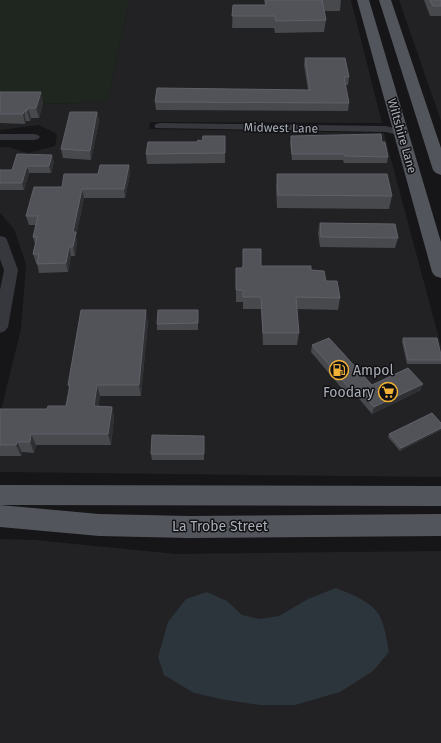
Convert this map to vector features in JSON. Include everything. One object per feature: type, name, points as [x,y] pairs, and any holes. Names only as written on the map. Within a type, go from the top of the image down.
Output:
[{"type":"main road","name":"Wiltshire Lane","points":[[363,0],[441,272]]},
{"type":"main road","name":"Wiltshire Lane","points":[[385,0],[441,170]]},
{"type":"main road","points":[[402,133],[428,133]]},
{"type":"main road","points":[[0,495],[143,496],[148,508],[152,512],[162,515],[246,506],[441,496]]},
{"type":"main road","points":[[246,506],[281,517],[327,526]]},
{"type":"main road","points":[[0,507],[36,512],[72,523]]},
{"type":"main road","name":"La Trobe Street","points":[[0,516],[72,523],[189,527],[441,525]]},
{"type":"street","name":"Midwest Lane","points":[[160,126],[386,129],[402,133]]},
{"type":"street","points":[[0,137],[34,137]]},
{"type":"street","points":[[0,240],[12,270],[0,327]]},
{"type":"shaded area","points":[[0,0],[129,0],[108,100],[85,100],[84,103],[0,104]]},
{"type":"shaded area","points":[[129,0],[351,0],[382,123],[150,122],[149,129],[384,133],[441,346],[441,477],[0,472],[0,414],[21,329],[26,264],[14,229],[0,213],[0,147],[8,147],[28,153],[55,146],[57,134],[39,125],[0,130],[0,104],[84,103],[85,100],[108,100]]},
{"type":"shaded area","points":[[399,0],[441,0],[441,121]]},
{"type":"shaded area","points":[[0,539],[35,540],[176,554],[441,551],[441,743],[0,743]]},
{"type":"shaded area","points":[[336,588],[363,600],[376,611],[383,625],[389,652],[373,671],[340,692],[295,705],[260,705],[194,693],[164,675],[158,657],[168,622],[186,599],[207,592],[227,601],[242,615],[260,619],[279,616],[308,599]]},
{"type":"building","points":[[266,0],[322,0],[326,20],[276,21],[275,16],[232,16],[233,5],[266,5]]},
{"type":"building","points":[[430,0],[441,0],[441,6],[433,6]]},
{"type":"building","points":[[305,58],[345,58],[349,77],[344,77],[349,103],[155,102],[157,88],[310,90]]},
{"type":"building","points":[[0,92],[41,92],[36,108],[28,108],[23,114],[0,114]]},
{"type":"building","points":[[70,112],[97,112],[90,151],[61,149]]},
{"type":"building","points":[[381,134],[382,142],[385,142],[388,157],[345,156],[344,154],[292,154],[291,136]]},
{"type":"building","points":[[203,136],[225,136],[225,153],[146,154],[148,142],[197,142],[198,140],[202,141]]},
{"type":"building","points":[[17,154],[52,155],[49,166],[27,166],[22,183],[0,183],[0,170],[12,170]]},
{"type":"building","points":[[100,165],[129,165],[124,189],[82,189],[73,232],[76,232],[73,247],[69,247],[66,263],[37,264],[39,254],[33,254],[37,237],[33,237],[38,216],[26,216],[34,187],[62,187],[64,174],[98,174]]},
{"type":"building","points":[[277,174],[387,174],[392,196],[278,195]]},
{"type":"building","points":[[320,223],[395,224],[398,238],[321,237]]},
{"type":"building","points":[[243,249],[261,249],[261,266],[311,266],[311,270],[324,271],[326,281],[337,281],[340,298],[296,297],[299,333],[263,333],[261,297],[243,297],[243,290],[236,290],[236,268],[242,268],[243,266]]},
{"type":"building","points":[[81,310],[146,310],[139,385],[97,385],[94,406],[112,407],[108,434],[31,434],[30,442],[17,442],[16,445],[0,445],[0,409],[47,409],[48,406],[66,406],[70,385],[68,385]]},
{"type":"building","points":[[158,310],[198,310],[198,323],[157,324]]},
{"type":"building","points":[[329,338],[372,385],[408,368],[423,384],[374,407],[357,387],[351,390],[312,345]]},
{"type":"building","points":[[403,338],[437,338],[441,360],[408,360]]},
{"type":"building","points":[[432,413],[441,423],[441,428],[401,448],[389,434]]},
{"type":"building","points":[[152,435],[204,436],[204,454],[151,454]]},
{"type":"place","name":"Ampol","points":[[339,370]]},
{"type":"place","name":"Foodary","points":[[388,392]]}]
